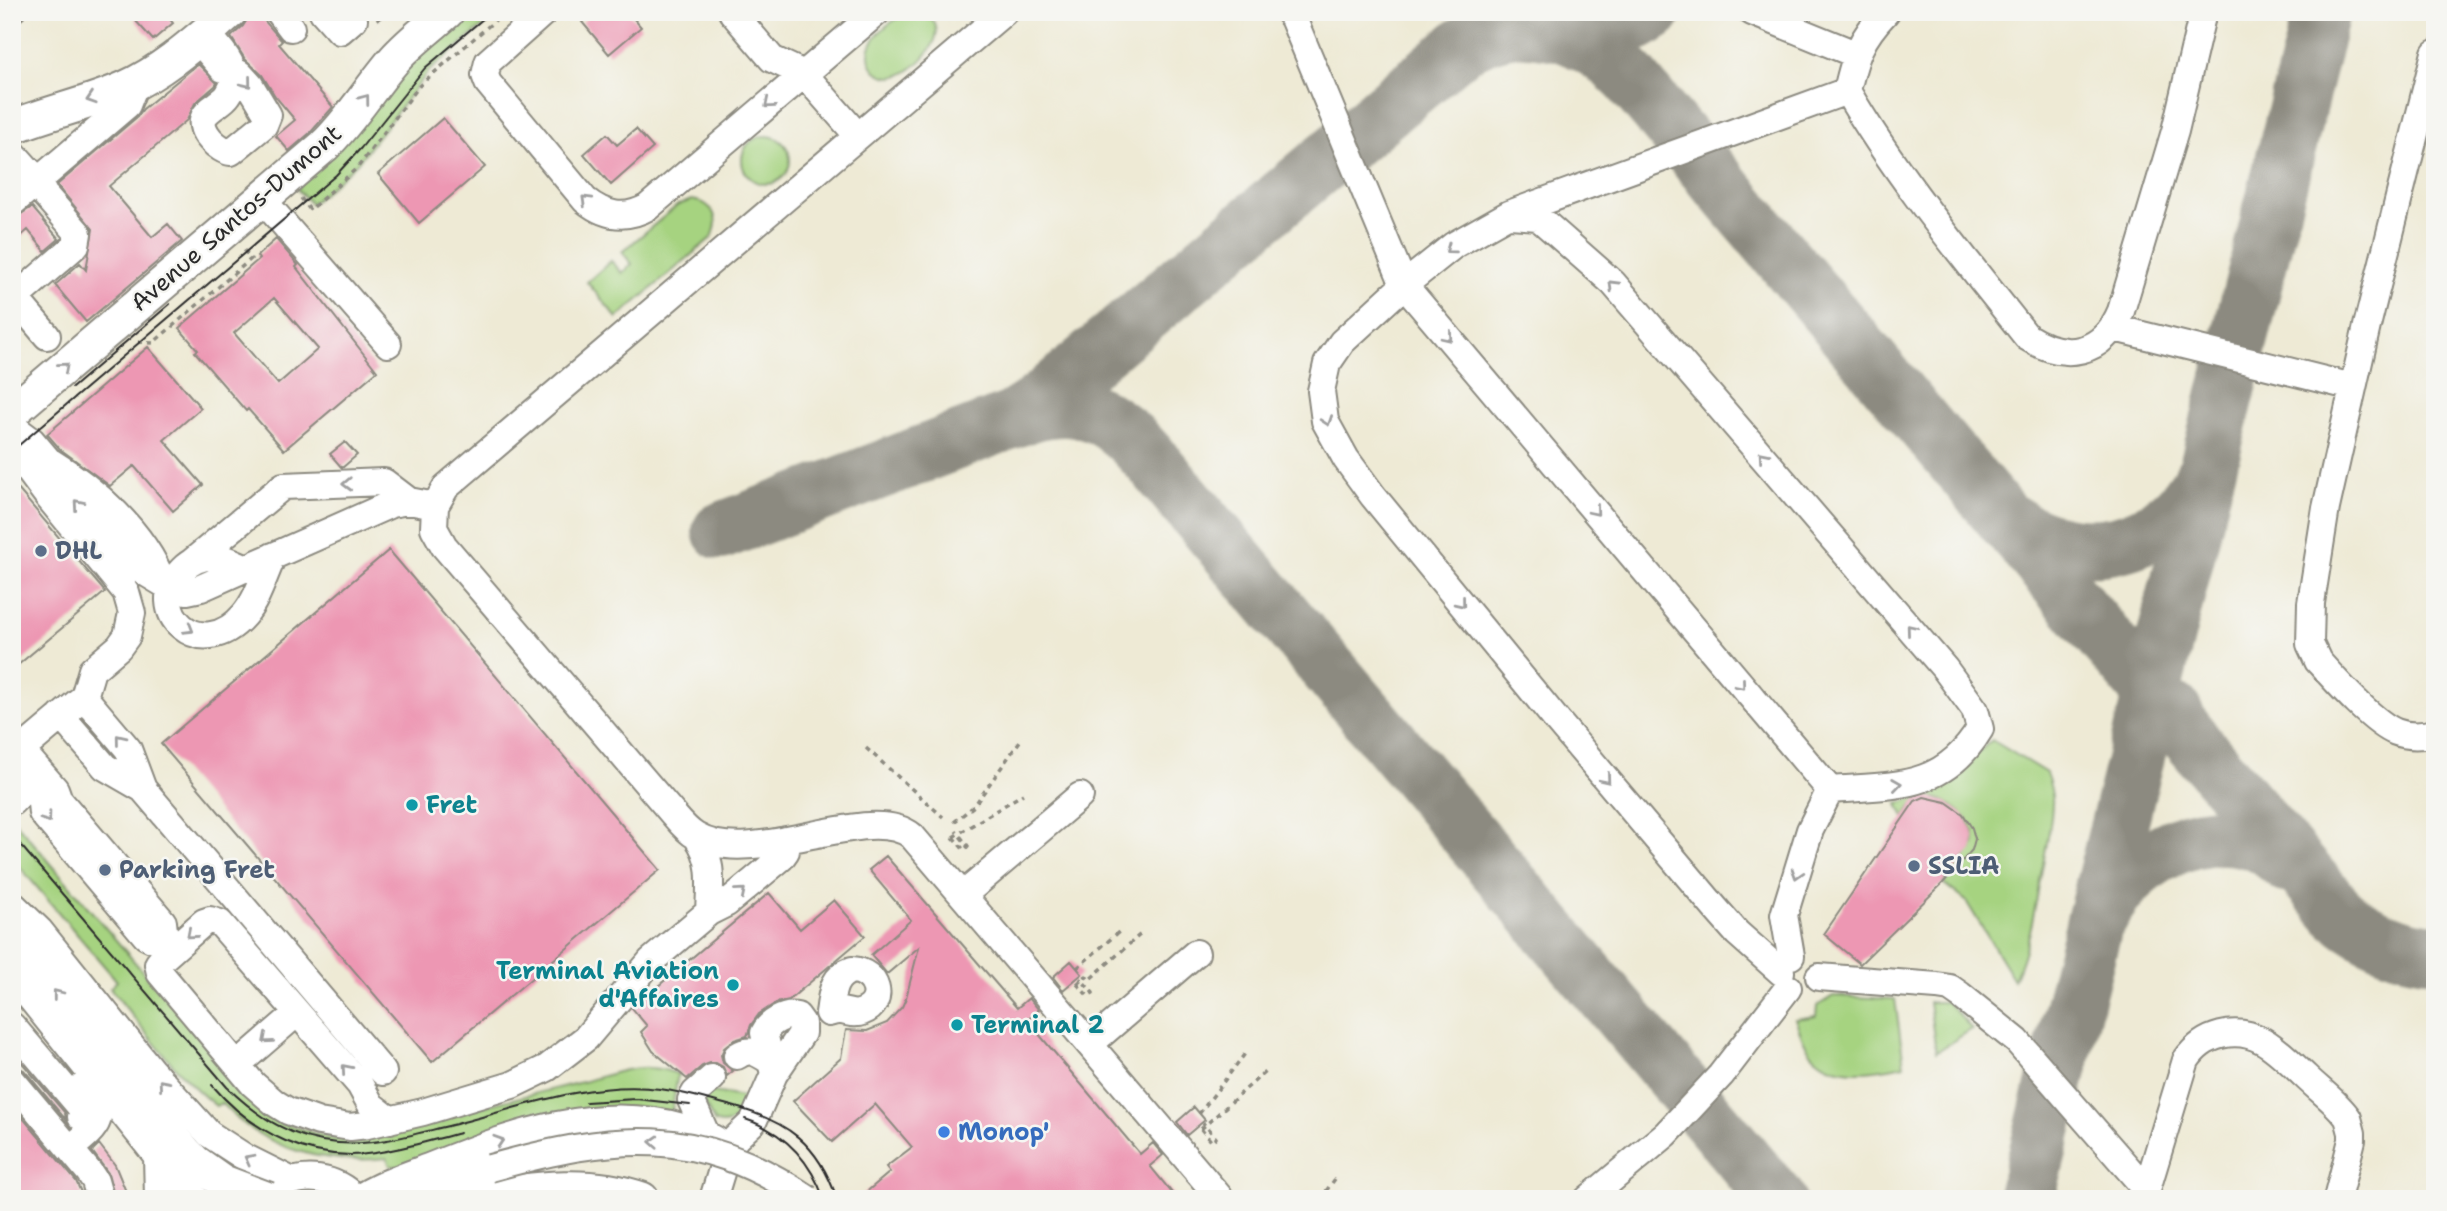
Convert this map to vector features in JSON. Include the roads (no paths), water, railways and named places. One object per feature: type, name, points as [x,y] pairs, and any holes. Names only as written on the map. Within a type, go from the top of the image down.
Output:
[{"type":"main road","name":"Avenue Santos-Dumont","points":[[13,429],[337,133],[394,60],[447,12]]},
{"type":"main road","points":[[12,127],[136,82],[173,60],[218,22]]},
{"type":"main road","points":[[22,948],[91,1037],[195,1162],[239,1195],[279,1189]]},
{"type":"main road","points":[[463,1199],[555,1187],[589,1187],[642,1199]]},
{"type":"street","points":[[323,12],[340,32],[354,19]]},
{"type":"street","points":[[544,12],[494,55],[488,62],[485,75],[492,90],[585,200],[606,213],[628,215],[648,207],[877,12]]},
{"type":"street","points":[[732,12],[772,59],[804,74],[858,135]]},
{"type":"street","points":[[709,912],[710,866],[704,847],[444,546],[434,528],[435,506],[446,487],[1004,12]]},
{"type":"street","points":[[1288,12],[1293,18],[1404,285],[1829,790]]},
{"type":"street","points":[[1752,12],[1855,54]]},
{"type":"street","points":[[1886,12],[1876,22],[1855,54],[1847,91],[1917,197],[2027,337],[2052,349],[2066,351],[2092,346],[2104,339],[2114,327],[2121,311],[2175,131],[2203,12]]},
{"type":"street","points":[[218,22],[233,71]]},
{"type":"street","points":[[2435,52],[2326,508],[2311,603],[2310,643],[2318,661],[2388,728],[2407,735],[2435,733]]},
{"type":"street","points":[[12,203],[127,105],[136,82]]},
{"type":"street","points":[[1847,91],[1508,215],[1454,245],[1404,285],[1342,342],[1327,364],[1321,390],[1325,421],[1346,459],[1373,495],[1550,712],[1737,933],[1787,972],[1800,992],[1812,988],[1819,977],[1950,988],[2017,1041],[2145,1194]]},
{"type":"street","points":[[12,152],[78,233],[76,245],[15,298],[47,336]]},
{"type":"street","points":[[262,199],[388,344]]},
{"type":"street","points":[[1508,215],[1538,217],[1613,283],[1945,669],[1975,710],[1980,729],[1968,750],[1933,776],[1900,785],[1829,790]]},
{"type":"street","points":[[2114,327],[2353,387]]},
{"type":"street","points":[[13,429],[32,441],[48,460],[58,481],[131,564],[167,585],[187,592],[195,591],[386,505],[409,501],[435,506]]},
{"type":"street","points":[[13,429],[49,498],[118,582],[130,601],[132,612],[127,636],[119,647],[92,670],[84,697],[14,760]]},
{"type":"street","points":[[167,585],[283,486],[384,482],[409,501]]},
{"type":"street","points":[[167,585],[171,610],[180,625],[194,634],[211,636],[236,623],[249,608],[273,556]]},
{"type":"street","points":[[192,562],[213,557],[247,568]]},
{"type":"street","points":[[84,697],[128,749],[143,789]]},
{"type":"street","points":[[61,716],[105,767],[143,789],[383,1072]]},
{"type":"street","points":[[14,760],[55,789],[59,800],[163,922],[163,931],[158,937],[152,939],[146,936],[42,813],[40,794],[14,760]]},
{"type":"street","points":[[12,802],[21,793],[14,760]]},
{"type":"street","points":[[1588,1199],[1666,1134],[1721,1075],[1787,972],[1784,915],[1811,830],[1829,790]]},
{"type":"street","points":[[963,895],[1080,796]]},
{"type":"street","points":[[697,837],[737,846],[878,825],[900,828],[912,835],[1221,1199]]},
{"type":"street","points":[[390,1120],[376,1110],[360,1085],[220,923],[210,920],[204,922],[161,960],[159,969],[253,1084],[275,1102],[301,1117],[331,1125],[367,1125],[390,1120],[512,1085],[547,1068],[586,1038],[651,961],[709,912],[727,903],[781,858],[786,851],[786,839]]},
{"type":"street","points":[[12,894],[22,948],[152,1071],[209,1134],[246,1158],[279,1189],[315,1178],[343,1187],[357,1199],[373,1189],[493,1142],[527,1132],[611,1117],[676,1125],[719,1140],[728,1150]]},
{"type":"street","points":[[12,904],[22,948],[157,1156],[196,1199]]},
{"type":"street","points":[[1090,1044],[1196,953]]},
{"type":"street","points":[[12,1006],[96,1101],[99,1119],[97,1125],[80,1134]]},
{"type":"street","points":[[237,1065],[297,1013]]},
{"type":"street","points":[[713,1199],[728,1150],[753,1122],[771,1110],[829,1013]]},
{"type":"street","points":[[12,1026],[82,1110],[80,1134],[100,1199]]},
{"type":"street","points":[[2145,1194],[2186,1060],[2191,1052],[2207,1040],[2231,1033],[2242,1033],[2270,1044],[2348,1118],[2353,1133],[2337,1199]]},
{"type":"street","points":[[737,1056],[745,1051],[753,1051],[772,1068],[753,1122]]},
{"type":"street","points":[[706,1134],[691,1100],[712,1078]]},
{"type":"street","points":[[12,1080],[80,1134]]},
{"type":"street","points":[[331,1125],[366,1095]]},
{"type":"street","points":[[403,1177],[419,1186],[430,1186],[563,1149],[608,1142],[671,1143],[711,1152],[749,1165],[808,1199]]},
{"type":"street","points":[[157,1156],[159,1199]]},
{"type":"tram line","points":[[12,451],[336,175],[425,68],[491,12]]},
{"type":"tram line","points":[[72,388],[170,304]]},
{"type":"tram line","points":[[12,835],[227,1087],[251,1108],[291,1132],[322,1141],[367,1143],[452,1125],[581,1092],[607,1088],[660,1089],[752,1112],[784,1127],[810,1149],[820,1163],[837,1199]]},
{"type":"tram line","points":[[212,1085],[228,1102],[265,1130],[306,1149],[351,1155],[375,1153],[460,1133]]},
{"type":"tram line","points":[[586,1102],[636,1099],[690,1105]]},
{"type":"tram line","points":[[745,1119],[772,1132],[794,1149],[811,1172],[824,1199]]},
{"type":"place","name":"DHL","points":[[41,551]]},
{"type":"place","name":"Fret","points":[[412,805]]},
{"type":"place","name":"SSLIA","points":[[1914,866]]},
{"type":"place","name":"Parking Fret","points":[[105,870]]},
{"type":"place","name":"Terminal Aviation d'Affaires","points":[[733,985]]},
{"type":"place","name":"Terminal 2","points":[[957,1025]]},
{"type":"place","name":"Monop'","points":[[944,1132]]}]
